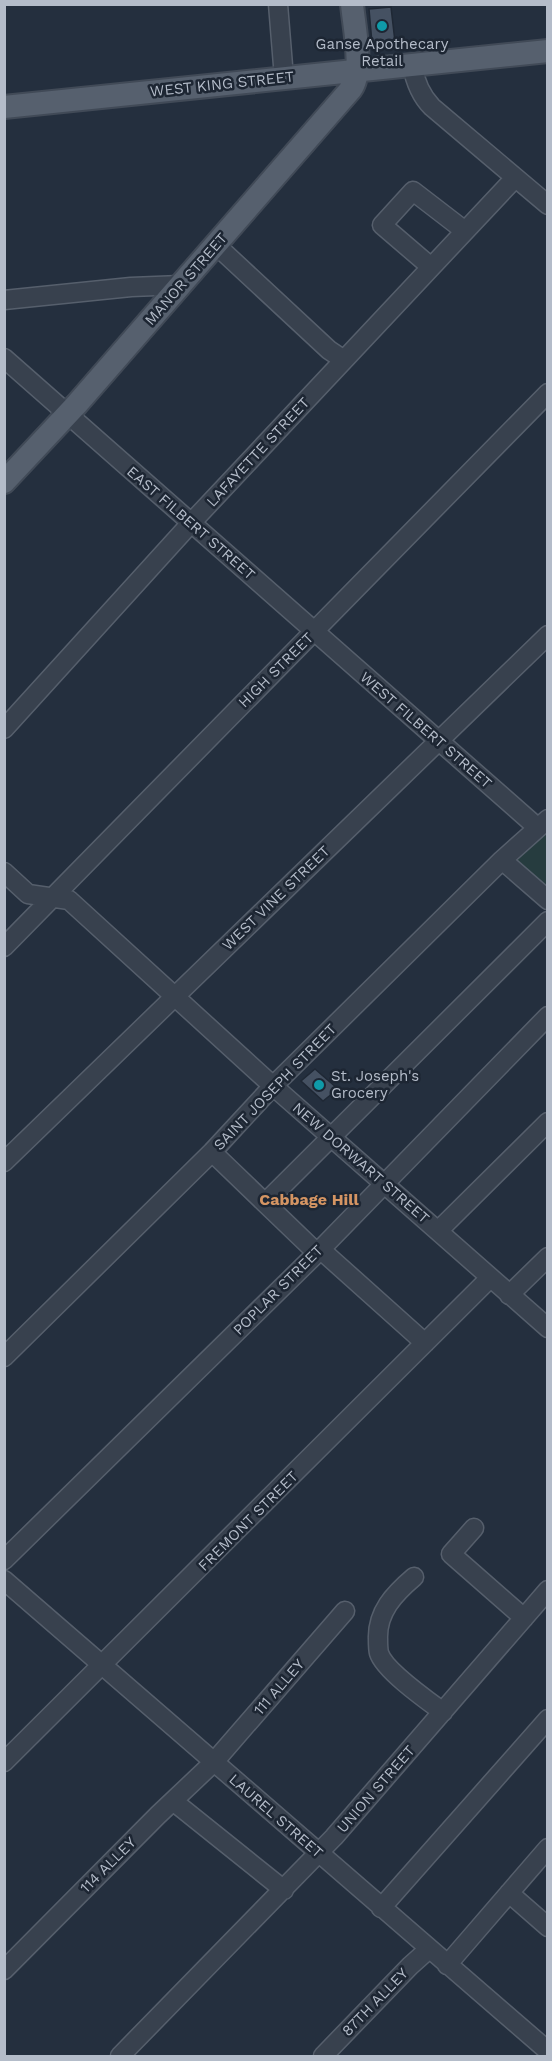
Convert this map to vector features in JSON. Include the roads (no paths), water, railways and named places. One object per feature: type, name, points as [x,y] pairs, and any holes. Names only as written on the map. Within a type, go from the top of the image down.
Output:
[{"type":"main road","points":[[352,4],[357,70]]},
{"type":"main road","name":"WEST KING STREET","points":[[4,106],[548,51]]},
{"type":"main road","name":"MANOR STREET","points":[[4,482],[68,414],[351,89],[356,82],[357,70]]},
{"type":"street","points":[[278,4],[285,78]]},
{"type":"street","points":[[412,65],[415,81],[426,101],[548,205]]},
{"type":"street","name":"LAFAYETTE STREET","points":[[4,729],[191,523],[515,178]]},
{"type":"street","points":[[431,267],[382,225],[413,191],[465,231]]},
{"type":"street","points":[[216,245],[329,350],[344,360]]},
{"type":"street","points":[[4,300],[131,287],[181,285]]},
{"type":"street","points":[[4,358],[68,414]]},
{"type":"street","name":"HIGH STREET","points":[[4,947],[548,393]]},
{"type":"street","name":"EAST FILBERT STREET","points":[[68,414],[315,631]]},
{"type":"street","name":"WEST FILBERT STREET","points":[[315,631],[438,740],[543,823]]},
{"type":"street","name":"WEST VINE STREET","points":[[4,1162],[548,635]]},
{"type":"street","name":"SAINT JOSEPH STREET","points":[[4,1357],[212,1152],[273,1086],[502,860],[543,823]]},
{"type":"street","points":[[502,860],[548,900]]},
{"type":"street","name":"NEW DORWART STREET","points":[[4,873],[28,894],[69,900],[273,1086],[548,1328]]},
{"type":"street","points":[[265,1203],[548,921]]},
{"type":"street","name":"POPLAR STREET","points":[[4,1560],[318,1251],[548,1016]]},
{"type":"street","points":[[438,1231],[548,1122]]},
{"type":"street","points":[[212,1152],[318,1251],[425,1343]]},
{"type":"street","points":[[509,1295],[548,1257]]},
{"type":"street","name":"FREMONT STREET","points":[[4,1762],[490,1278]]},
{"type":"street","points":[[474,1528],[452,1554],[524,1618]]},
{"type":"street","points":[[414,1577],[398,1590],[383,1610],[378,1629],[379,1653],[385,1663],[414,1690],[443,1712]]},
{"type":"street","name":"LAUREL STREET","points":[[4,1580],[548,2051]]},
{"type":"street","name":"UNION STREET","points":[[120,2056],[319,1854],[548,1590]]},
{"type":"street","name":"111 ALLEY","points":[[214,1762],[345,1611]]},
{"type":"street","points":[[381,1908],[548,1719]]},
{"type":"street","name":"114 ALLEY","points":[[4,1970],[214,1762]]},
{"type":"street","points":[[173,1801],[284,1890]]},
{"type":"street","points":[[447,1965],[548,1848]]},
{"type":"street","points":[[509,1893],[548,1927]]},
{"type":"street","name":"87TH ALLEY","points":[[323,2056],[429,1949]]},
{"type":"place","name":"Ganse Apothecary Retail","points":[[382,26]]},
{"type":"place","name":"St. Joseph's Grocery","points":[[319,1085]]},
{"type":"district","name":"Cabbage Hill","points":[[309,1199]]}]
